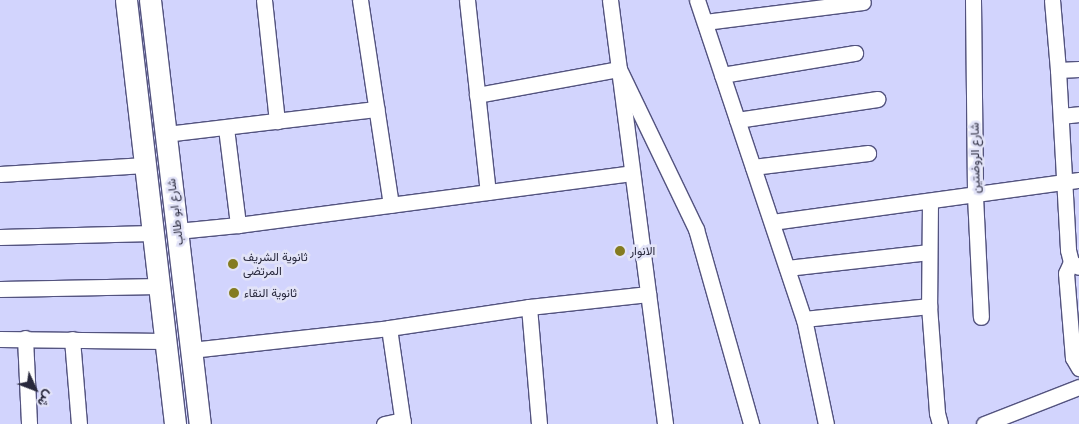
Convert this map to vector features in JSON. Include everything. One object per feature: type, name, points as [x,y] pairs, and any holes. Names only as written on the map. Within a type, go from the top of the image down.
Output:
[{"type":"street","name":"شارع ابو طالب","points":[[126,0],[175,424]]},
{"type":"street","name":"شارع ابو طالب","points":[[150,0],[200,424]]},
{"type":"street","points":[[264,0],[277,121]]},
{"type":"street","points":[[360,0],[392,205]]},
{"type":"street","points":[[467,0],[488,192]]},
{"type":"street","points":[[610,0],[665,424]]},
{"type":"street","points":[[697,0],[804,319],[826,424]]},
{"type":"street","name":"شارع الروضتين","points":[[974,0],[975,196],[980,317]]},
{"type":"street","points":[[1057,1],[1061,116],[1072,181],[1068,250],[1075,265],[1066,273],[1073,358],[1079,368]]},
{"type":"street","points":[[704,22],[863,2]]},
{"type":"street","points":[[722,75],[855,53]]},
{"type":"street","points":[[477,95],[618,69]]},
{"type":"street","points":[[618,69],[696,229],[751,424]]},
{"type":"street","points":[[1058,70],[1079,69]]},
{"type":"street","points":[[737,120],[877,99]]},
{"type":"street","points":[[166,134],[377,109]]},
{"type":"street","points":[[1061,116],[1079,114]]},
{"type":"street","points":[[226,128],[238,225]]},
{"type":"street","points":[[753,167],[868,153]]},
{"type":"street","points":[[0,174],[145,166]]},
{"type":"street","points":[[177,231],[238,225],[632,173]]},
{"type":"street","points":[[772,222],[975,196],[1072,181]]},
{"type":"street","points":[[930,201],[929,306],[940,424]]},
{"type":"street","points":[[0,237],[152,233]]},
{"type":"street","points":[[787,268],[929,252]]},
{"type":"street","points":[[0,289],[158,286]]},
{"type":"street","points":[[191,350],[389,328],[529,307],[648,294]]},
{"type":"street","points":[[804,319],[929,306]]},
{"type":"street","points":[[529,307],[539,424]]},
{"type":"street","points":[[384,424],[403,422],[389,328]]},
{"type":"street","points":[[25,338],[30,424]]},
{"type":"street","points":[[0,339],[165,341]]},
{"type":"street","points":[[72,339],[79,424]]},
{"type":"street","points":[[984,424],[1079,387]]},
{"type":"place","name":"الانوار","points":[[620,251]]},
{"type":"place","name":"ثانوية الشريف المرتضى","points":[[233,264]]},
{"type":"place","name":"ثانوية النقاء","points":[[234,293]]}]
